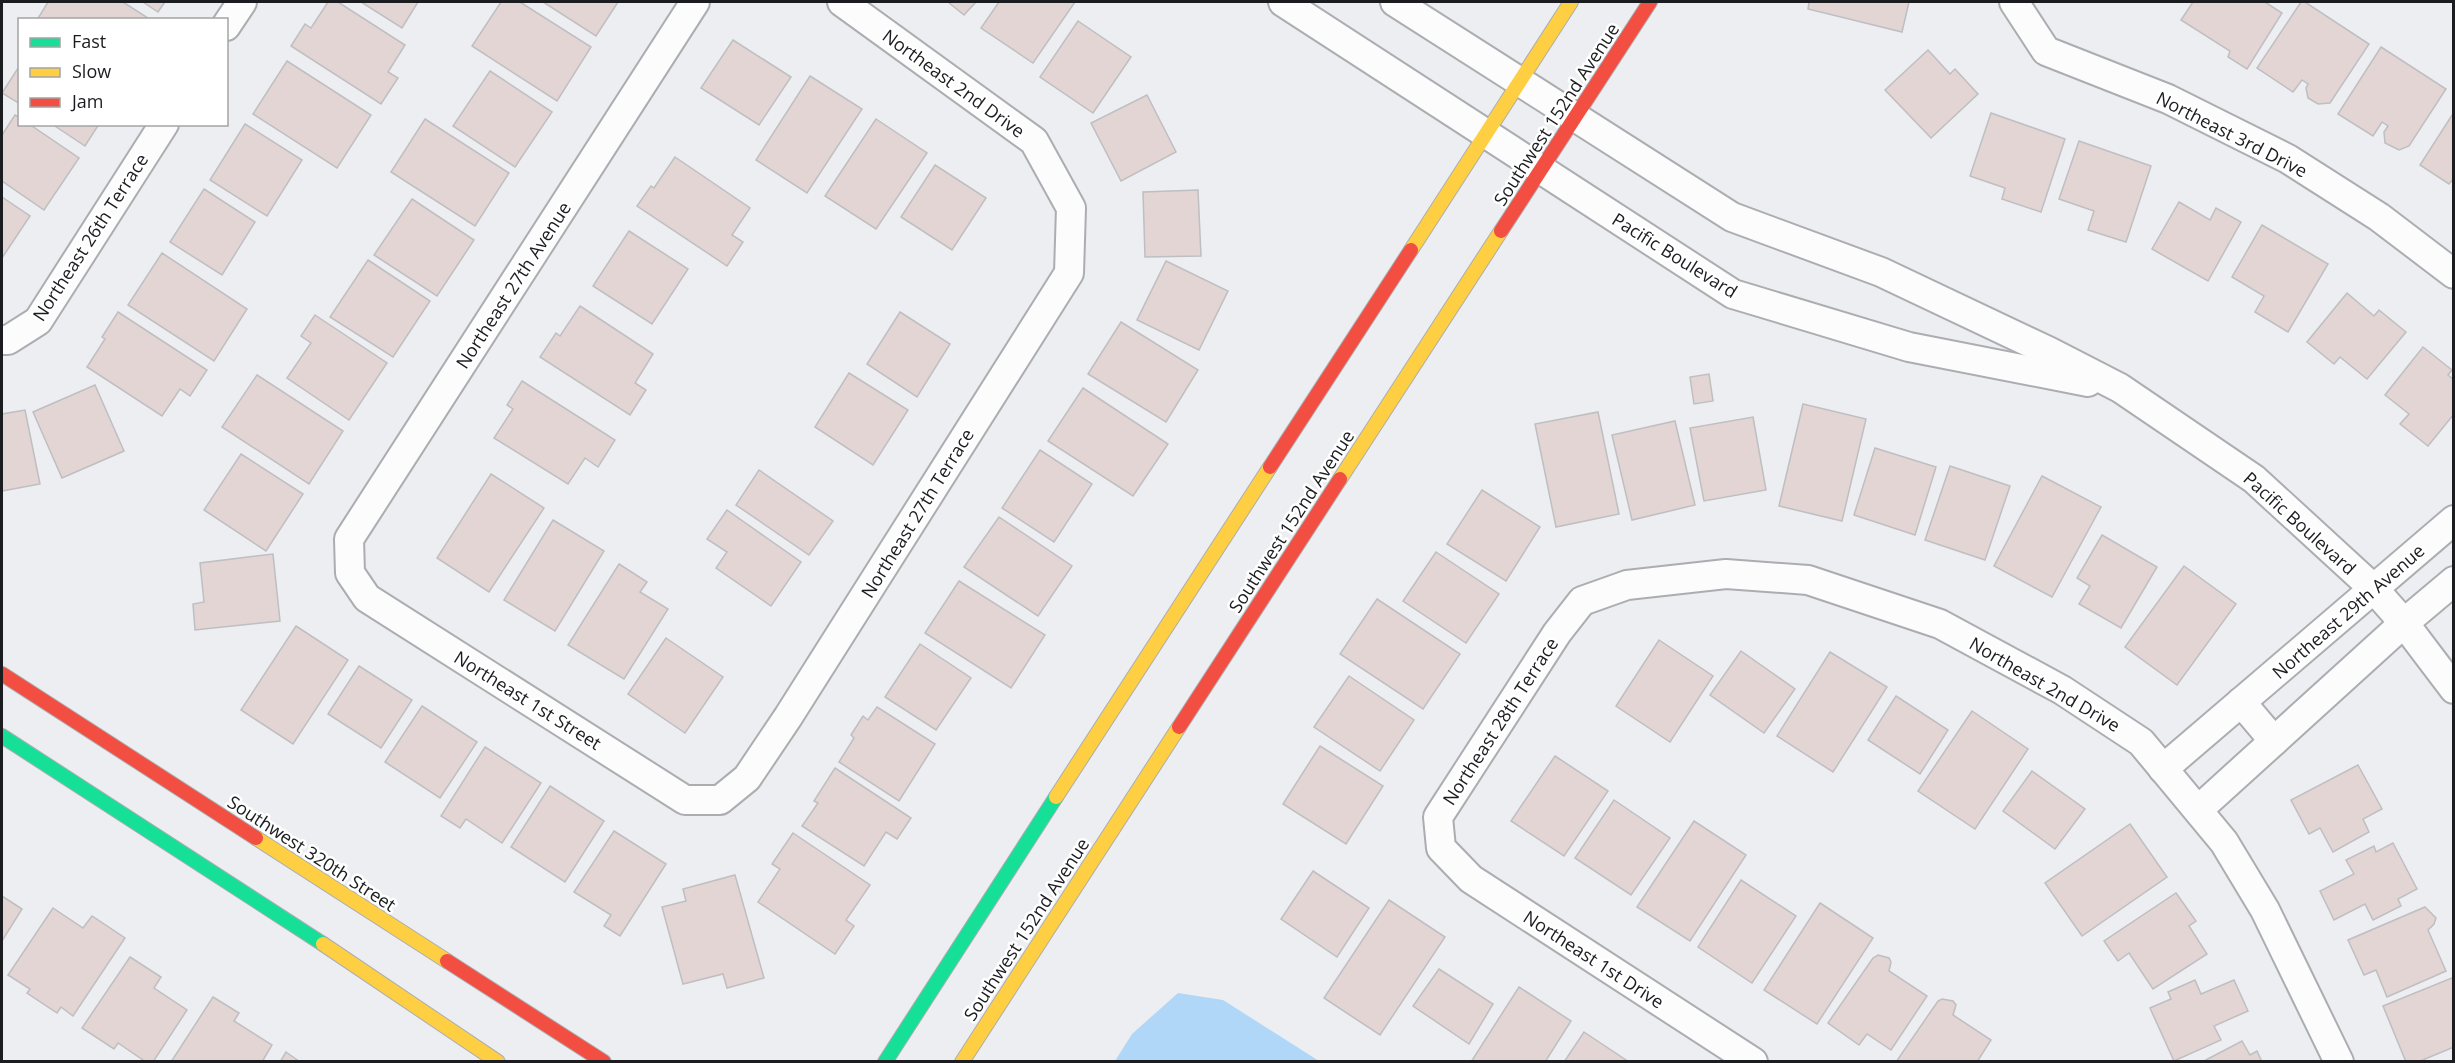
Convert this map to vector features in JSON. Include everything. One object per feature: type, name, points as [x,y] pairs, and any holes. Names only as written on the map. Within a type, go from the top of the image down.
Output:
[{"type":"street","points":[[228,23],[242,2]]},
{"type":"street","name":"Northeast 27th Avenue","points":[[350,573],[350,539],[694,2]]},
{"type":"street","name":"Northeast 2nd Drive","points":[[842,2],[1034,141],[1071,208]]},
{"type":"street","name":"Pacific Boulevard","points":[[1283,2],[1733,294],[1909,347],[2120,388]]},
{"type":"street","name":"Pacific Boulevard","points":[[1395,2],[1732,216],[1881,272],[2039,346],[2120,388],[2254,479],[2374,589],[2404,623],[2454,689]]},
{"type":"street","points":[[885,1062],[1571,2]]},
{"type":"street","name":"Southwest 152nd Avenue","points":[[962,1062],[1650,2]]},
{"type":"street","name":"Northeast 3rd Drive","points":[[2014,2],[2046,51],[2168,99],[2288,159],[2379,217],[2454,274]]},
{"type":"street","name":"Northeast 26th Terrace","points":[[5,340],[38,321],[163,126]]},
{"type":"street","name":"Northeast 27th Terrace","points":[[720,800],[747,778],[788,717],[1069,273],[1071,208]]},
{"type":"street","name":"Northeast 29th Avenue","points":[[2163,769],[2454,520]]},
{"type":"street","name":"Northeast 1st Street","points":[[350,573],[367,598],[685,800],[720,800]]},
{"type":"street","name":"Northeast 2nd Drive","points":[[1582,601],[1628,585],[1726,574],[1808,580],[1940,624],[2062,690],[2141,742],[2224,842],[2265,910],[2339,1062]]},
{"type":"street","points":[[2198,810],[2404,623],[2454,581]]},
{"type":"street","name":"Northeast 28th Terrace","points":[[1442,848],[1438,817],[1557,633],[1582,601]]},
{"type":"street","name":"Southwest 320th Street","points":[[2,674],[604,1062]]},
{"type":"street","points":[[2241,702],[2274,741]]},
{"type":"street","points":[[2,736],[389,987],[498,1062]]},
{"type":"street","name":"Northeast 1st Drive","points":[[1442,848],[1471,879],[1753,1062]]},
{"type":"water","points":[[1178,993],[1223,1000],[1319,1061],[1115,1061],[1132,1034]]},
{"type":"building","points":[[48,2],[123,2],[148,18],[38,18]]},
{"type":"building","points":[[143,2],[165,2],[158,12]]},
{"type":"building","points":[[328,2],[338,2],[405,45],[388,72],[398,78],[381,104],[291,46],[305,24],[311,28]]},
{"type":"building","points":[[361,2],[418,2],[402,28]]},
{"type":"building","points":[[501,2],[520,2],[591,47],[557,101],[472,46]]},
{"type":"building","points":[[543,2],[618,2],[596,36]]},
{"type":"building","points":[[948,2],[976,2],[964,15]]},
{"type":"building","points":[[999,2],[1075,2],[1033,63],[981,28]]},
{"type":"building","points":[[1809,2],[1909,2],[1902,32],[1808,9]]},
{"type":"building","points":[[2193,2],[2265,2],[2282,13],[2247,69],[2228,57],[2230,51],[2181,20]]},
{"type":"building","points":[[2301,2],[2305,2],[2369,44],[2330,103],[2318,104],[2308,98],[2306,88],[2308,84],[2302,80],[2293,92],[2257,68]]},
{"type":"building","points":[[1078,21],[1131,57],[1093,113],[1040,77]]},
{"type":"building","points":[[733,40],[791,77],[759,125],[701,88]]},
{"type":"building","points":[[2381,47],[2446,89],[2409,146],[2399,150],[2385,143],[2384,132],[2388,126],[2382,122],[2373,136],[2338,114]]},
{"type":"building","points":[[1928,50],[1950,74],[1955,69],[1978,94],[1931,138],[1885,90]]},
{"type":"building","points":[[287,61],[371,115],[337,168],[253,114]]},
{"type":"building","points":[[18,68],[18,103],[2,93]]},
{"type":"building","points":[[490,71],[552,112],[515,167],[453,126]]},
{"type":"building","points":[[810,76],[862,109],[807,193],[756,160]]},
{"type":"building","points":[[1147,95],[1176,152],[1121,181],[1091,123]]},
{"type":"building","points":[[2454,112],[2454,178],[2449,184],[2420,165]]},
{"type":"building","points":[[1991,113],[2065,139],[2041,212],[2002,199],[2005,188],[1970,176]]},
{"type":"building","points":[[15,115],[18,117],[18,126],[32,126],[79,158],[44,210],[2,181],[2,135]]},
{"type":"building","points":[[425,119],[509,173],[475,226],[391,172]]},
{"type":"building","points":[[876,119],[927,153],[876,229],[825,196]]},
{"type":"building","points":[[245,124],[302,160],[267,216],[210,180]]},
{"type":"building","points":[[55,126],[98,126],[85,146]]},
{"type":"building","points":[[2079,141],[2151,166],[2126,242],[2088,230],[2094,211],[2059,199]]},
{"type":"building","points":[[675,157],[750,208],[732,235],[743,242],[727,266],[637,206],[651,186],[654,188]]},
{"type":"building","points":[[935,165],[986,198],[952,250],[901,217]]},
{"type":"building","points":[[204,189],[255,222],[222,275],[170,242]]},
{"type":"building","points":[[1198,190],[1201,256],[1145,257],[1143,192]]},
{"type":"building","points":[[2,197],[30,216],[2,258]]},
{"type":"building","points":[[412,199],[474,240],[437,296],[374,255]]},
{"type":"building","points":[[2179,202],[2210,220],[2216,208],[2241,222],[2208,281],[2152,249]]},
{"type":"building","points":[[2262,225],[2328,264],[2288,332],[2255,312],[2264,296],[2232,277]]},
{"type":"building","points":[[629,231],[688,269],[652,324],[593,286]]},
{"type":"building","points":[[162,253],[247,309],[214,361],[128,305]]},
{"type":"building","points":[[368,260],[430,301],[393,357],[330,317]]},
{"type":"building","points":[[1166,261],[1228,291],[1199,350],[1137,320]]},
{"type":"building","points":[[2347,293],[2374,316],[2379,310],[2406,332],[2367,379],[2340,357],[2334,364],[2307,342]]},
{"type":"building","points":[[580,306],[653,354],[635,383],[646,390],[630,415],[540,357],[556,333],[560,336]]},
{"type":"building","points":[[118,312],[207,370],[190,396],[180,389],[162,416],[87,367],[105,339],[102,337]]},
{"type":"building","points":[[900,312],[950,344],[917,397],[867,364]]},
{"type":"building","points":[[315,315],[387,363],[349,420],[287,378],[311,343],[301,336]]},
{"type":"building","points":[[1121,322],[1198,370],[1166,422],[1088,374]]},
{"type":"building","points":[[2423,347],[2452,370],[2448,375],[2454,380],[2454,414],[2428,446],[2400,424],[2409,414],[2385,395]]},
{"type":"building","points":[[849,373],[908,410],[873,465],[815,427]]},
{"type":"building","points":[[1709,374],[1713,401],[1694,404],[1690,377]]},
{"type":"building","points":[[257,375],[343,431],[309,484],[222,427]]},
{"type":"building","points":[[522,381],[615,440],[598,467],[585,458],[568,484],[494,438],[513,409],[507,405]]},
{"type":"building","points":[[95,385],[124,451],[62,478],[33,412]]},
{"type":"building","points":[[1083,388],[1168,444],[1133,496],[1048,441]]},
{"type":"building","points":[[1803,404],[1866,419],[1842,521],[1779,506]]},
{"type":"building","points":[[25,410],[40,484],[2,491],[2,414]]},
{"type":"building","points":[[1598,412],[1619,514],[1556,527],[1535,424]]},
{"type":"building","points":[[1753,417],[1766,490],[1704,501],[1690,428]]},
{"type":"building","points":[[1675,421],[1695,505],[1632,520],[1612,435]]},
{"type":"building","points":[[1875,448],[1936,467],[1915,535],[1854,515]]},
{"type":"building","points":[[1040,450],[1092,484],[1054,542],[1002,508]]},
{"type":"building","points":[[241,454],[303,494],[266,551],[204,510]]},
{"type":"building","points":[[1950,466],[2010,486],[1985,560],[1925,540]]},
{"type":"building","points":[[759,470],[833,521],[809,555],[736,505]]},
{"type":"building","points":[[491,474],[544,508],[489,592],[437,558]]},
{"type":"building","points":[[2042,476],[2101,507],[2052,597],[1994,566]]},
{"type":"building","points":[[1482,490],[1540,527],[1506,581],[1447,544]]},
{"type":"building","points":[[727,510],[801,562],[771,606],[716,568],[727,552],[707,539]]},
{"type":"building","points":[[999,517],[1072,566],[1038,616],[964,567]]},
{"type":"building","points":[[553,520],[604,551],[555,631],[504,600]]},
{"type":"building","points":[[2102,535],[2157,567],[2121,628],[2079,604],[2090,586],[2077,578]]},
{"type":"building","points":[[1436,552],[1499,594],[1466,643],[1403,601]]},
{"type":"building","points":[[273,554],[280,621],[195,630],[193,604],[204,602],[200,563]]},
{"type":"building","points":[[619,564],[647,582],[640,592],[668,609],[624,679],[568,645]]},
{"type":"building","points":[[2184,566],[2236,604],[2177,685],[2125,647]]},
{"type":"building","points":[[959,581],[1045,635],[1011,688],[925,633]]},
{"type":"building","points":[[1377,599],[1460,654],[1423,709],[1340,654]]},
{"type":"building","points":[[296,626],[348,660],[293,744],[241,710]]},
{"type":"building","points":[[666,638],[723,677],[685,733],[628,694]]},
{"type":"building","points":[[1659,640],[1713,676],[1670,742],[1616,706]]},
{"type":"building","points":[[920,644],[971,678],[936,730],[885,697]]},
{"type":"building","points":[[1741,651],[1795,689],[1764,733],[1710,695]]},
{"type":"building","points":[[1830,652],[1887,687],[1833,772],[1777,736]]},
{"type":"building","points":[[359,666],[412,700],[381,748],[328,714]]},
{"type":"building","points":[[1349,676],[1414,720],[1380,771],[1314,727]]},
{"type":"building","points":[[1896,696],[1948,730],[1920,774],[1868,740]]},
{"type":"building","points":[[422,706],[477,742],[440,798],[385,762]]},
{"type":"building","points":[[877,707],[935,744],[899,801],[839,762],[854,738],[851,735],[863,716],[868,720]]},
{"type":"building","points":[[1972,711],[2028,749],[1975,829],[1918,791]]},
{"type":"building","points":[[1320,746],[1383,786],[1346,844],[1283,804]]},
{"type":"building","points":[[485,747],[541,783],[502,843],[466,819],[460,828],[441,816]]},
{"type":"building","points":[[1555,756],[1608,791],[1564,856],[1511,821]]},
{"type":"building","points":[[2358,765],[2382,809],[2363,819],[2369,832],[2333,852],[2320,828],[2309,834],[2291,800]]},
{"type":"building","points":[[835,768],[911,818],[897,839],[886,832],[864,866],[802,826],[818,803],[814,801]]},
{"type":"building","points":[[2032,771],[2085,809],[2055,849],[2003,811]]},
{"type":"building","points":[[550,786],[604,821],[565,882],[511,847]]},
{"type":"building","points":[[1614,800],[1670,838],[1631,895],[1575,858]]},
{"type":"building","points":[[1694,821],[1746,855],[1690,941],[1637,907]]},
{"type":"building","points":[[2130,824],[2167,877],[2082,936],[2045,883]]},
{"type":"building","points":[[614,831],[666,864],[620,936],[604,926],[611,915],[574,892]]},
{"type":"building","points":[[793,833],[870,885],[846,920],[854,926],[835,954],[758,902],[780,869],[772,864]]},
{"type":"building","points":[[2393,843],[2417,889],[2398,899],[2401,906],[2373,920],[2365,904],[2334,920],[2320,891],[2354,874],[2346,860],[2374,846],[2376,852]]},
{"type":"building","points":[[1313,871],[1369,908],[1337,957],[1281,919]]},
{"type":"building","points":[[735,875],[764,978],[727,988],[723,974],[683,984],[662,907],[686,901],[683,889]]},
{"type":"building","points":[[1741,880],[1796,916],[1752,983],[1698,947]]},
{"type":"building","points":[[2176,893],[2196,921],[2189,926],[2207,954],[2153,989],[2129,953],[2118,961],[2104,941]]},
{"type":"building","points":[[2,896],[22,909],[2,941]]},
{"type":"building","points":[[1389,900],[1445,937],[1380,1035],[1324,998]]},
{"type":"building","points":[[1820,903],[1873,938],[1817,1024],[1764,990]]},
{"type":"building","points":[[2425,907],[2436,918],[2428,930],[2446,971],[2387,997],[2376,970],[2364,975],[2348,940]]},
{"type":"building","points":[[53,908],[83,928],[92,916],[125,938],[73,1016],[61,1007],[57,1013],[27,993],[30,989],[8,975]]},
{"type":"building","points":[[1878,955],[1889,958],[1891,962],[1889,971],[1927,996],[1891,1050],[1867,1034],[1859,1045],[1828,1023],[1873,958]]},
{"type":"building","points":[[130,957],[161,977],[154,988],[187,1010],[153,1062],[146,1062],[118,1043],[114,1049],[82,1028]]},
{"type":"building","points":[[1439,969],[1493,1004],[1469,1044],[1413,1006]]},
{"type":"building","points":[[2454,977],[2454,1047],[2418,1062],[2406,1062],[2383,1006]]},
{"type":"building","points":[[2195,980],[2201,994],[2234,980],[2248,1011],[2214,1026],[2221,1040],[2174,1061],[2150,1008],[2171,999],[2168,992]]},
{"type":"building","points":[[1519,987],[1571,1021],[1545,1062],[1471,1062]]},
{"type":"building","points":[[213,997],[239,1013],[234,1021],[272,1045],[262,1062],[171,1062]]},
{"type":"building","points":[[1942,999],[1953,1001],[1956,1005],[1953,1015],[1991,1040],[1977,1062],[1896,1062],[1938,1001]]},
{"type":"building","points":[[1584,1032],[1629,1062],[1564,1062]]},
{"type":"building","points":[[2242,1041],[2250,1055],[2257,1051],[2262,1062],[2202,1062]]},
{"type":"building","points":[[286,1052],[300,1062],[280,1062]]},
{"type":"traffic: fast","points":[[2,736],[323,944]]},
{"type":"traffic: fast","points":[[885,1062],[1056,797]]},
{"type":"traffic: slow","points":[[1411,250],[1571,2]]},
{"type":"traffic: slow","points":[[1340,479],[1501,231]]},
{"type":"traffic: slow","points":[[1056,797],[1270,467]]},
{"type":"traffic: slow","points":[[962,1062],[1179,727]]},
{"type":"traffic: slow","points":[[256,838],[447,961]]},
{"type":"traffic: slow","points":[[323,944],[498,1062]]},
{"type":"traffic: jam","points":[[1501,231],[1650,2]]},
{"type":"traffic: jam","points":[[1270,467],[1411,250]]},
{"type":"traffic: jam","points":[[1179,727],[1340,479]]},
{"type":"traffic: jam","points":[[2,674],[256,838]]},
{"type":"traffic: jam","points":[[447,961],[604,1062]]}]
